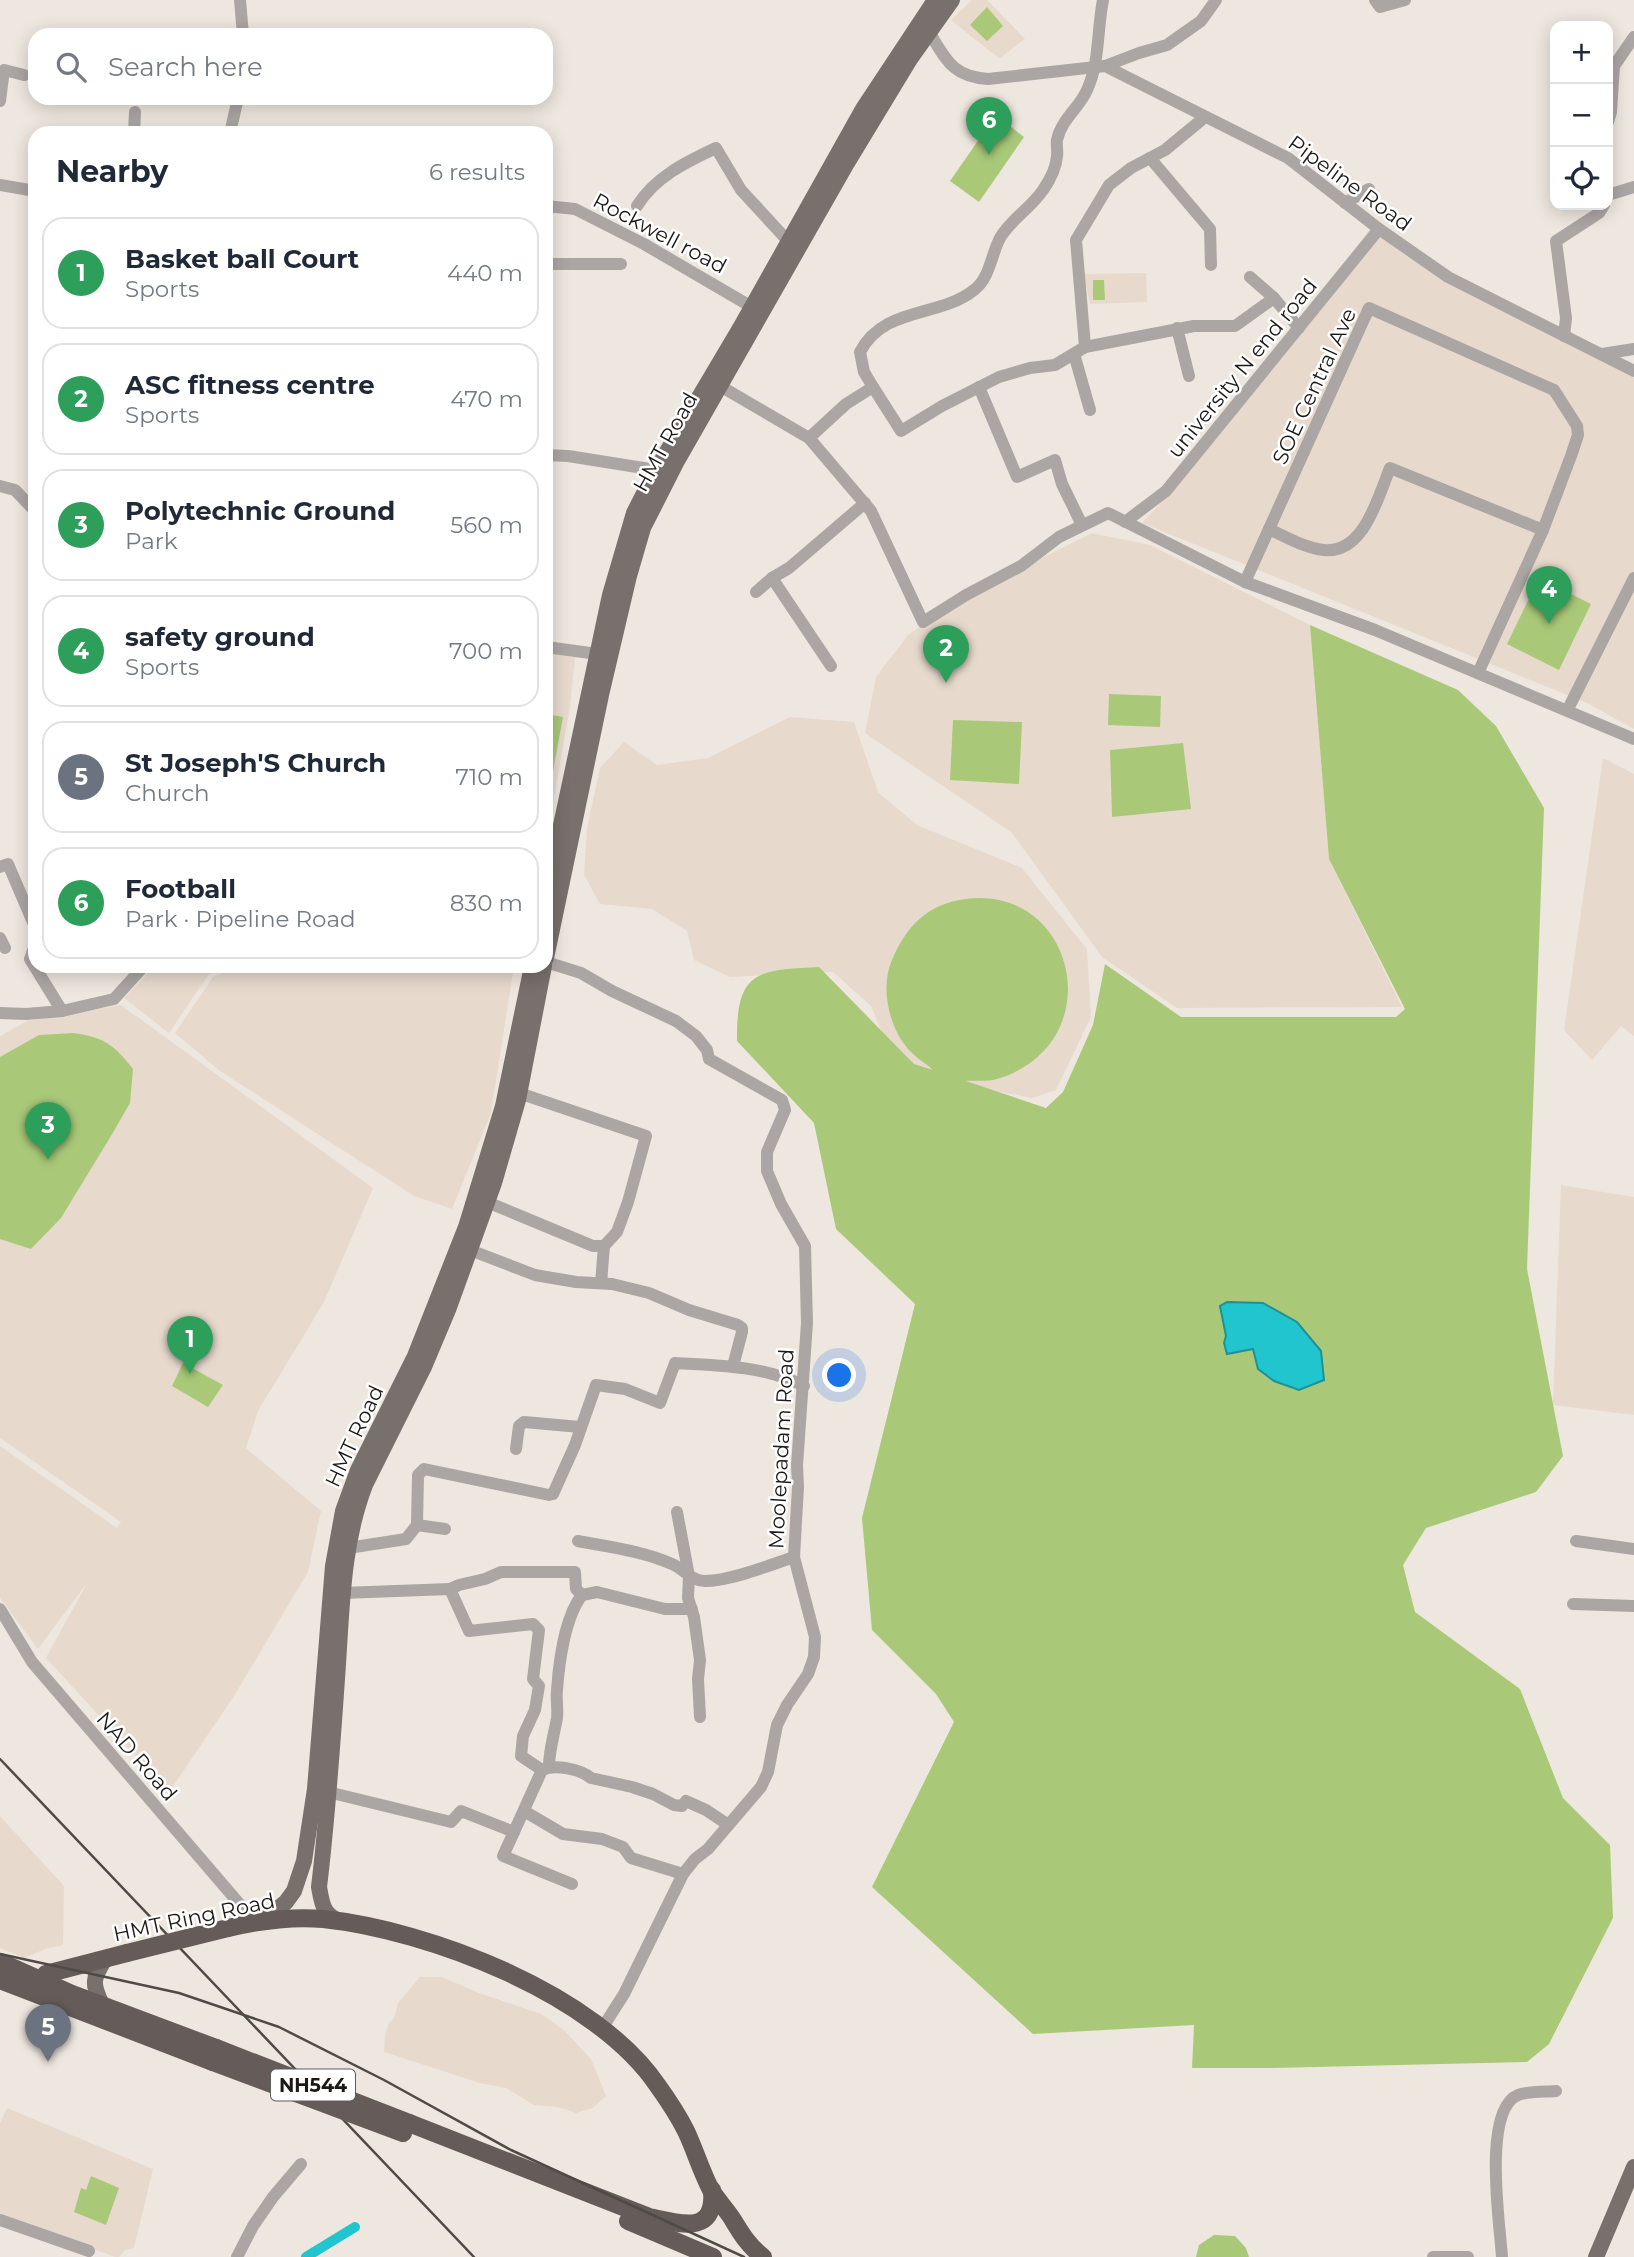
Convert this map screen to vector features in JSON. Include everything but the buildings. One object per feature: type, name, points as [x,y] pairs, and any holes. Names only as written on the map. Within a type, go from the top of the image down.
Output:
[{"type":"highway","name":"HMT Ring Road","points":[[43,1982],[46,1974],[228,1928],[255,1922],[308,1918],[346,1922],[408,1936],[489,1964],[521,1979],[603,2027],[656,2082],[686,2132],[712,2190],[742,2237],[763,2257]]},
{"type":"highway","name":"NH544","points":[[0,1962],[43,1982],[66,1998],[457,2148],[649,2217],[696,2225],[709,2213],[713,2201],[712,2190]]},
{"type":"highway","name":"NH544","points":[[0,1980],[102,2005],[215,2055]]},
{"type":"highway","name":"NH544","points":[[457,2148],[710,2256]]},
{"type":"main road","name":"HMT Road","points":[[757,310],[788,241],[863,108],[935,0]]},
{"type":"main road","name":"HMT Road","points":[[603,655],[643,527],[715,383],[910,59],[952,0]]},
{"type":"main road","name":"HMT Road","points":[[553,905],[623,547],[634,513],[656,470],[715,383]]},
{"type":"main road","name":"HMT Road","points":[[553,884],[557,877]]},
{"type":"main road","name":"HMT Road","points":[[346,1922],[326,1914],[319,1887],[342,1593],[348,1548],[365,1485],[424,1367],[470,1250],[502,1158],[519,1093],[531,973]]},
{"type":"main road","name":"HMT Road","points":[[255,1922],[269,1916],[286,1902],[304,1861],[315,1789],[333,1566],[343,1511],[358,1470],[415,1356],[466,1227],[542,973]]},
{"type":"main road","points":[[102,2005],[93,1983],[105,1959]]},
{"type":"main road","points":[[1596,2257],[1634,2167]]},
{"type":"main road","points":[[1608,2257],[1634,2194]]},
{"type":"street","points":[[240,0],[242,28]]},
{"type":"street","points":[[1103,0],[1099,67],[1057,139],[1058,155],[1054,173],[1042,192],[1001,235],[986,274],[976,289],[956,302],[920,310],[886,325],[867,339],[860,352],[864,372],[901,431],[942,406],[999,377],[1055,365],[1080,351],[1177,328],[1235,326],[1274,298]]},
{"type":"street","points":[[929,32],[950,65],[961,74],[974,78],[988,79],[1099,67],[1167,46],[1201,21],[1216,0]]},
{"type":"street","points":[[1375,0],[1380,7],[1405,0]]},
{"type":"street","points":[[1613,84],[1614,66],[1634,37]]},
{"type":"street","name":"Pipeline Road","points":[[1099,67],[1288,159],[1379,229],[1448,277],[1634,370]]},
{"type":"street","points":[[0,101],[4,70],[24,75]]},
{"type":"street","points":[[232,126],[236,105]]},
{"type":"street","points":[[134,126],[135,112]]},
{"type":"street","points":[[1090,410],[1080,351],[1076,240],[1109,185],[1131,168],[1165,150],[1205,117]]},
{"type":"street","points":[[637,206],[645,192],[680,165],[716,148],[741,190],[788,241]]},
{"type":"street","points":[[1150,158],[1210,229],[1211,265]]},
{"type":"street","points":[[0,185],[28,190]]},
{"type":"street","points":[[1613,193],[1634,187]]},
{"type":"street","points":[[1345,203],[1368,189]]},
{"type":"street","name":"Rockwell road","points":[[553,207],[575,209],[644,244],[757,310]]},
{"type":"street","points":[[1564,336],[1566,318],[1556,241],[1592,219],[1601,210]]},
{"type":"street","name":"university N end road","points":[[1125,522],[1166,491],[1379,229]]},
{"type":"street","points":[[553,264],[621,264]]},
{"type":"street","points":[[1250,277],[1274,298],[1299,328]]},
{"type":"street","name":"SOE Central Ave","points":[[1245,582],[1369,308],[1554,390],[1577,426],[1578,435],[1543,530]]},
{"type":"street","points":[[1177,328],[1189,376]]},
{"type":"street","points":[[1601,354],[1634,349]]},
{"type":"street","points":[[715,383],[809,438],[866,503],[923,622],[965,595],[1021,566],[1059,537],[1108,513],[1245,582],[1375,630],[1634,739]]},
{"type":"street","points":[[809,438],[846,404],[873,387]]},
{"type":"street","points":[[979,387],[1017,477],[1055,460],[1065,491],[1082,525]]},
{"type":"street","points":[[553,455],[656,470]]},
{"type":"street","points":[[1269,529],[1301,544],[1326,550],[1346,546],[1362,533],[1390,468],[1543,530],[1478,673]]},
{"type":"street","points":[[1,489],[15,490],[28,504]]},
{"type":"street","points":[[756,592],[866,503]]},
{"type":"street","points":[[772,578],[831,666]]},
{"type":"street","points":[[1567,709],[1634,578]]},
{"type":"street","points":[[553,649],[603,655]]},
{"type":"street","points":[[0,867],[8,864],[28,911]]},
{"type":"street","name":"Moolepadam Road","points":[[553,964],[581,973],[676,1021],[696,1036],[707,1050],[709,1059],[782,1100],[785,1110],[767,1152],[767,1171],[776,1194],[805,1246],[807,1323],[797,1465],[794,1557],[816,1637],[814,1657],[808,1674],[787,1704],[778,1725],[768,1772],[761,1787],[683,1874],[624,1994],[603,2027]]},
{"type":"street","points":[[39,973],[62,1011]]},
{"type":"street","points":[[0,1013],[62,1011],[114,999],[138,973]]},
{"type":"street","points":[[519,1093],[646,1136],[617,1232],[604,1246],[601,1283]]},
{"type":"street","points":[[487,1202],[593,1246],[604,1246]]},
{"type":"street","points":[[470,1250],[535,1275],[576,1282],[612,1284],[649,1293],[689,1310],[738,1325],[742,1332],[733,1366]]},
{"type":"street","points":[[348,1548],[406,1539],[417,1525],[418,1475],[424,1469],[549,1495],[555,1491],[596,1385],[623,1389],[660,1403],[675,1363],[733,1366],[787,1379],[804,1386]]},
{"type":"street","points":[[516,1449],[519,1426],[524,1422],[580,1427]]},
{"type":"street","points":[[677,1512],[689,1576],[688,1598],[700,1660],[700,1717]]},
{"type":"street","points":[[417,1525],[445,1529]]},
{"type":"street","points":[[578,1541],[632,1551],[674,1565],[689,1576],[708,1581],[794,1557]]},
{"type":"street","points":[[1576,1541],[1634,1549]]},
{"type":"street","points":[[342,1593],[450,1590],[501,1572],[575,1572],[576,1589],[582,1595]]},
{"type":"street","points":[[450,1590],[468,1631],[533,1624],[539,1630],[533,1679],[539,1686],[536,1710],[523,1736],[521,1756],[545,1769],[585,1773],[591,1779],[645,1790],[674,1805],[682,1805],[686,1801],[727,1824]]},
{"type":"street","points":[[572,1884],[503,1856],[545,1769],[549,1755],[557,1716],[556,1693],[561,1654],[574,1605],[582,1595],[597,1592],[665,1609],[692,1609]]},
{"type":"street","points":[[1573,1604],[1634,1606]]},
{"type":"street","name":"NAD Road","points":[[0,1609],[32,1662],[255,1922]]},
{"type":"street","points":[[328,1792],[451,1822],[461,1811],[514,1832]]},
{"type":"street","points":[[524,1811],[563,1834],[602,1839],[623,1847],[631,1858],[683,1874]]},
{"type":"street","points":[[1502,2257],[1495,2154],[1500,2116],[1507,2104],[1518,2095],[1556,2091]]},
{"type":"street","points":[[236,2257],[253,2225],[301,2164]]},
{"type":"street","points":[[0,2220],[89,2251]]},
{"type":"street","points":[[1433,2257],[1468,2257]]},
{"type":"shaded area","points":[[972,0],[987,0],[1025,39],[1000,58],[987,49],[951,20]]},
{"type":"shaded area","points":[[1369,230],[1634,377],[1634,729],[1587,703],[1142,523],[1174,489],[1283,351]]},
{"type":"shaded area","points":[[1146,273],[1147,302],[1090,304],[1084,274]]},
{"type":"shaded area","points":[[1092,533],[1150,545],[1310,625],[1329,859],[1402,1007],[1177,1008],[1102,957],[1012,833],[865,733],[876,677],[908,635],[959,600]]},
{"type":"shaded area","points":[[553,654],[575,657],[570,707],[553,803]]},
{"type":"shaded area","points":[[790,717],[854,722],[878,792],[917,825],[1022,868],[1087,949],[1091,1017],[1056,1090],[1032,1098],[933,1079],[888,1046],[871,1006],[833,972],[730,977],[694,960],[687,931],[652,909],[600,904],[584,875],[587,828],[600,768],[624,742],[657,765],[708,758]]},
{"type":"shaded area","points":[[1603,758],[1634,774],[1634,1036],[1621,1026],[1592,1060],[1564,1030]]},
{"type":"shaded area","points":[[148,973],[211,973],[169,1033],[124,998]]},
{"type":"shaded area","points":[[224,973],[513,973],[491,1113],[452,1209],[414,1196],[220,1071],[175,1033],[213,977]]},
{"type":"shaded area","points":[[121,1005],[373,1188],[324,1302],[258,1411],[246,1448],[321,1511],[308,1572],[234,1696],[169,1792],[46,1658],[87,1583],[38,1649],[0,1598],[0,1446],[117,1528],[121,1522],[0,1438],[0,1036],[27,1021]]},
{"type":"shaded area","points":[[1561,1185],[1634,1197],[1634,1415],[1553,1405]]},
{"type":"shaded area","points":[[0,1816],[64,1886],[63,1945],[24,1958],[0,1948]]},
{"type":"shaded area","points":[[420,1977],[442,1977],[541,2014],[565,2031],[591,2059],[606,2096],[593,2108],[576,2113],[558,2107],[534,2105],[506,2088],[480,2083],[384,2052],[385,2034],[394,2018],[398,2003]]},
{"type":"shaded area","points":[[7,2108],[153,2169],[134,2248],[115,2257],[0,2214],[0,2123]]},
{"type":"green space","points":[[987,7],[1003,26],[987,41],[970,25]]},
{"type":"green space","points":[[996,115],[1024,137],[979,202],[950,181]]},
{"type":"green space","points":[[1093,280],[1104,280],[1105,300],[1093,300]]},
{"type":"green space","points":[[1539,578],[1591,604],[1559,670],[1507,644]]},
{"type":"green space","points":[[1310,625],[1458,690],[1496,726],[1544,808],[1527,1269],[1563,1456],[1536,1492],[1426,1528],[1403,1565],[1415,1612],[1520,1689],[1563,1798],[1610,1845],[1613,1918],[1549,2044],[1527,2062],[1192,2068],[1194,2025],[1033,2034],[872,1887],[954,1722],[936,1694],[872,1630],[862,1518],[915,1304],[836,1229],[814,1123],[737,1041],[741,1000],[754,979],[780,970],[819,967],[914,1064],[933,1070],[913,1054],[898,1035],[889,1010],[888,972],[904,937],[919,919],[940,906],[965,899],[1003,901],[1033,916],[1055,940],[1066,970],[1067,1003],[1056,1034],[1033,1061],[997,1079],[966,1081],[1046,1108],[1063,1092],[1093,1025],[1105,964],[1181,1017],[1396,1017],[1405,1009],[1329,859]]},
{"type":"green space","points":[[1109,694],[1161,696],[1160,727],[1108,725]]},
{"type":"green space","points":[[553,715],[563,717],[553,771]]},
{"type":"green space","points":[[953,720],[1022,722],[1019,784],[950,780]]},
{"type":"green space","points":[[1183,743],[1191,809],[1112,817],[1110,750]]},
{"type":"green space","points":[[73,1033],[93,1037],[108,1044],[133,1069],[130,1103],[61,1218],[31,1249],[0,1239],[0,1057],[39,1035]]},
{"type":"green space","points":[[183,1363],[223,1385],[208,1407],[172,1386]]},
{"type":"green space","points":[[91,2176],[119,2188],[106,2225],[74,2212],[81,2188],[86,2190]]},
{"type":"green space","points":[[1214,2235],[1235,2236],[1246,2248],[1249,2257],[1196,2257],[1199,2245]]},
{"type":"water","points":[[1227,1302],[1263,1303],[1297,1322],[1321,1351],[1324,1380],[1299,1390],[1274,1381],[1258,1369],[1253,1349],[1227,1354],[1220,1306]]},
{"type":"waterway","points":[[306,2257],[355,2227]]},
{"type":"railway","points":[[0,1759],[474,2257]]},
{"type":"railway","points":[[0,1954],[179,1993],[279,2027],[384,2080],[511,2150],[744,2257]]},
{"type":"place","name":"Football","points":[[989,155]]},
{"type":"place","name":"safety ground","points":[[1549,624]]},
{"type":"place","name":"ASC fitness centre","points":[[946,683]]},
{"type":"place","name":"Polytechnic Ground","points":[[48,1160]]},
{"type":"place","name":"Basket ball Court","points":[[190,1374]]},
{"type":"place","name":"St Joseph'S Church","points":[[48,2062]]}]
